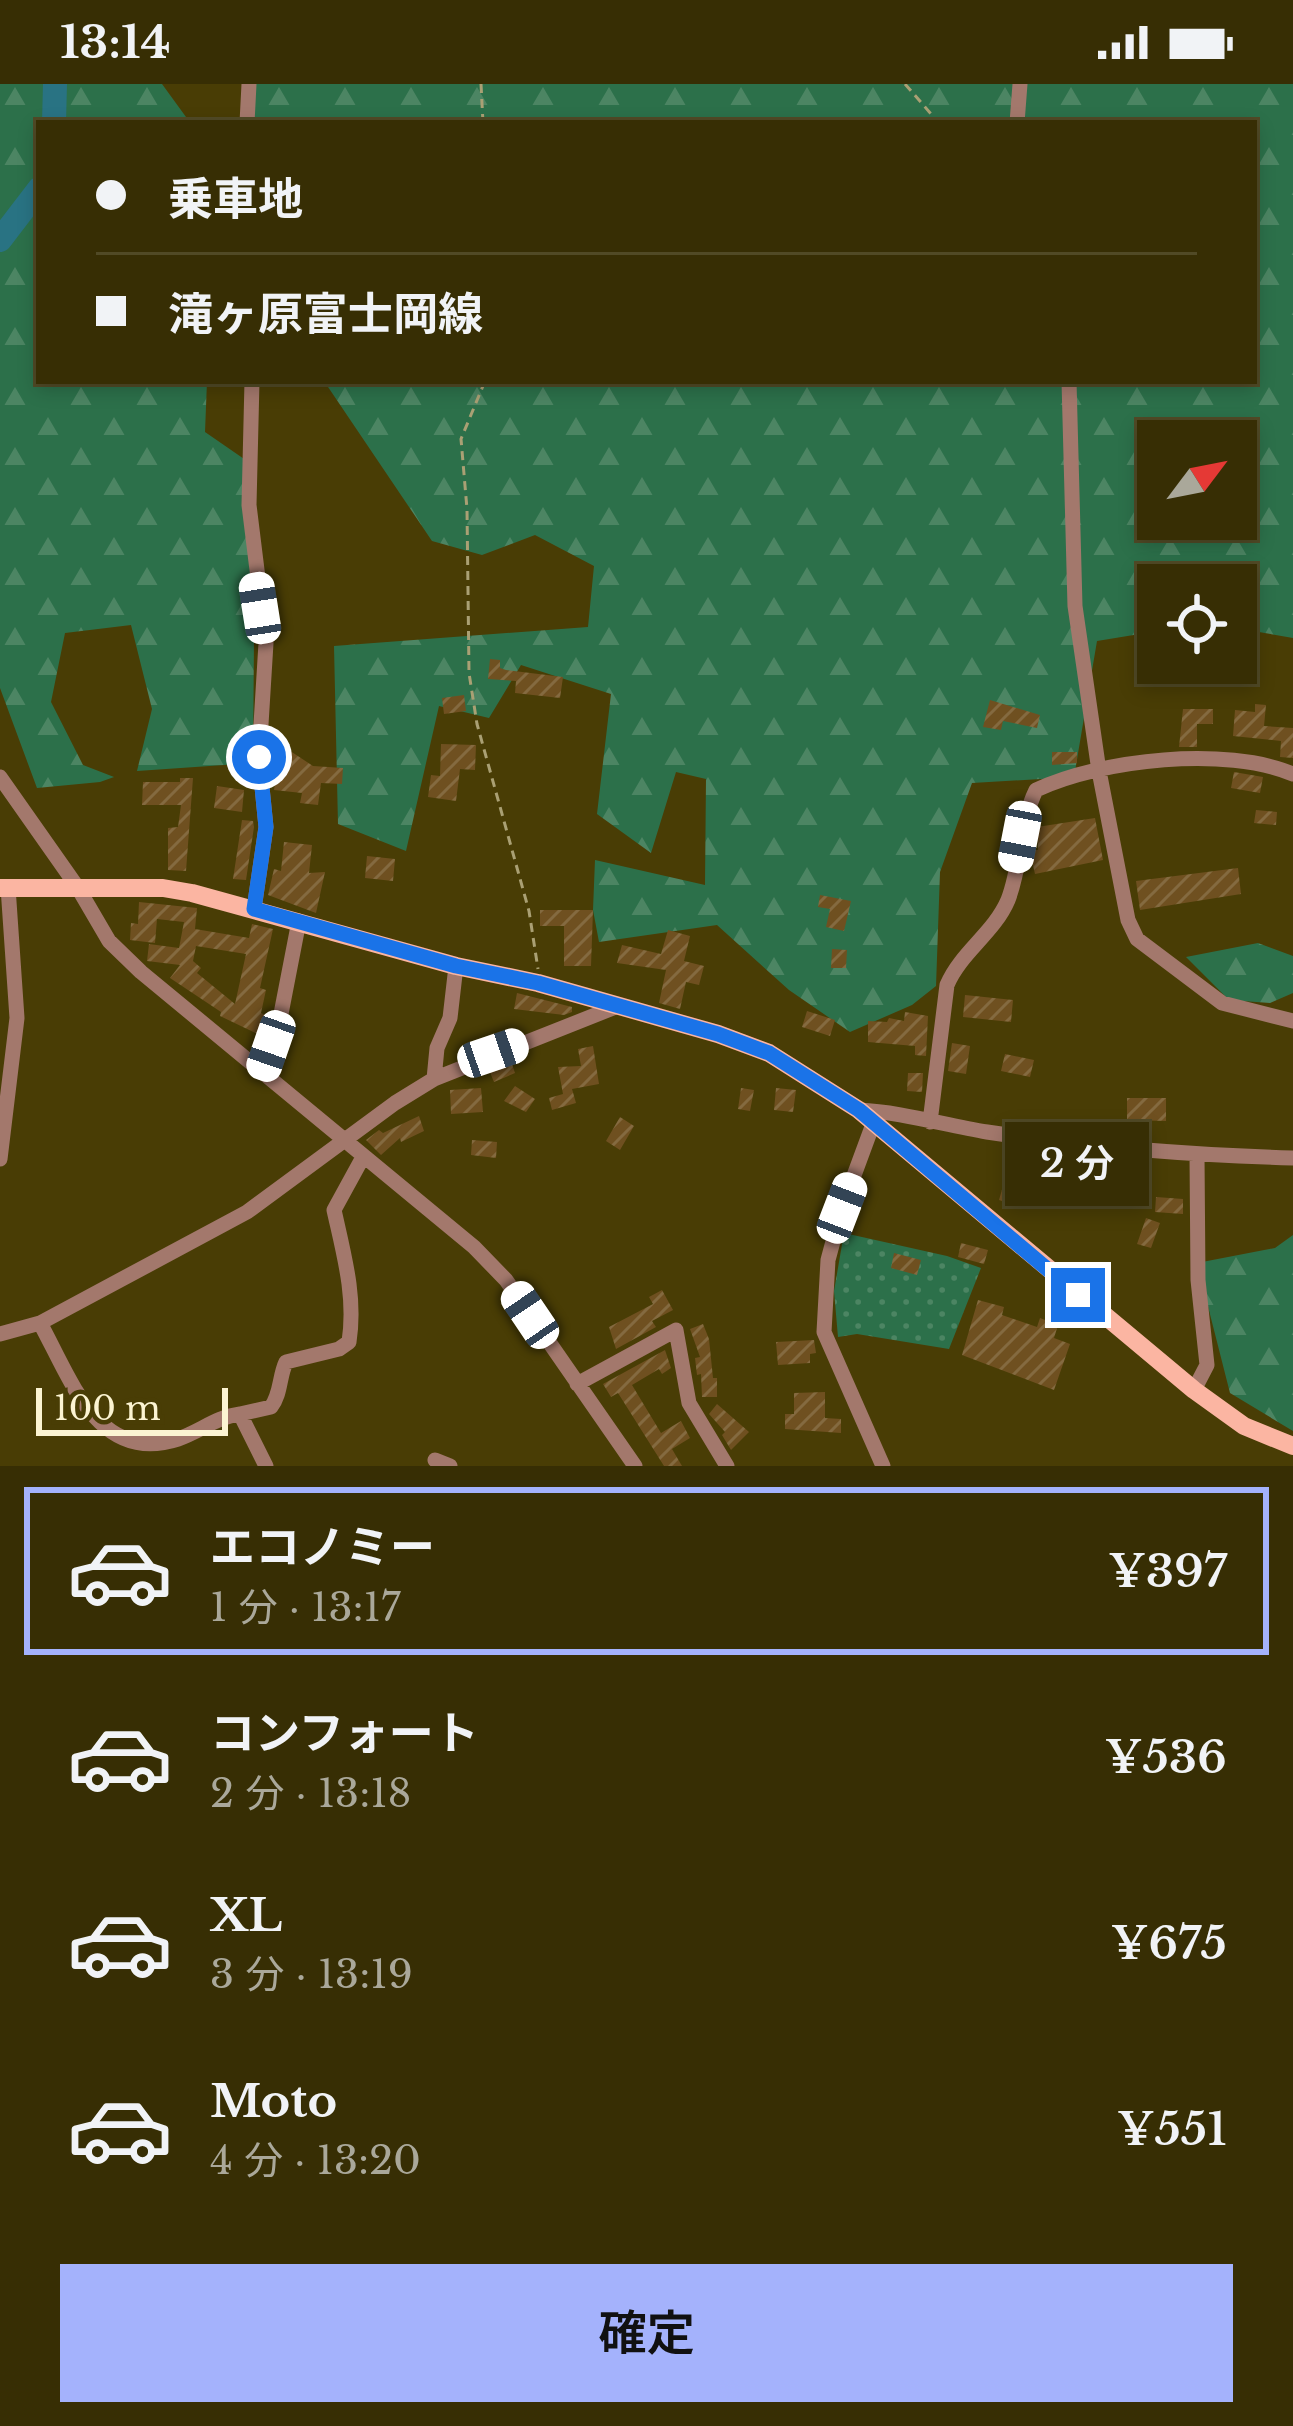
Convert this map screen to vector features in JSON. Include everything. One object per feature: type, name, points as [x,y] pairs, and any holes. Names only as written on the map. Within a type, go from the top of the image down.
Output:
[{"type":"main road","points":[[4,888],[163,888],[456,966],[538,983],[769,1053],[866,1117],[1194,1390],[1244,1426],[1293,1446]]},
{"type":"street","points":[[247,120],[248,84]]},
{"type":"street","points":[[1017,120],[1020,84]]},
{"type":"street","points":[[252,384],[249,505],[266,643],[259,757],[266,827],[254,909]]},
{"type":"street","points":[[1069,384],[1075,606],[1099,771],[1128,920],[1137,939],[1222,1003],[1293,1022]]},
{"type":"street","points":[[930,1122],[947,985],[954,968],[988,932],[1008,900],[1025,813],[1036,790],[1099,771],[1177,759],[1234,757],[1293,774]]},
{"type":"street","points":[[0,777],[109,941],[474,1247],[506,1280],[635,1466]]},
{"type":"street","points":[[0,1159],[17,1018],[4,888]]},
{"type":"street","points":[[262,1073],[280,1019],[299,921]]},
{"type":"street","points":[[434,1079],[456,966]]},
{"type":"street","points":[[0,1334],[40,1323],[247,1212],[434,1079],[618,1006]]},
{"type":"street","points":[[883,1466],[824,1333],[828,1260],[866,1117],[890,1111],[930,1122],[1197,1155],[1293,1158]]},
{"type":"street","points":[[1194,1390],[1207,1365],[1197,1263],[1197,1155]]},
{"type":"street","points":[[40,1323],[84,1403],[111,1434],[125,1442],[178,1439],[222,1416],[272,1407],[279,1398],[278,1379],[286,1362],[339,1349],[349,1342],[350,1283],[334,1210],[363,1157]]},
{"type":"street","points":[[577,1384],[676,1330],[689,1403],[727,1466]]},
{"type":"street","points":[[240,1414],[266,1466]]},
{"type":"path","points":[[481,84],[483,120]]},
{"type":"path","points":[[905,84],[936,120]]},
{"type":"path","points":[[484,384],[461,439],[470,673],[477,724],[529,911],[538,983]]},
{"type":"green space","points":[[0,84],[162,84],[186,120],[36,120],[36,384],[207,384],[205,432],[247,461],[253,763],[137,771],[152,709],[131,625],[65,633],[51,702],[83,765],[114,777],[37,788],[0,688]]},
{"type":"green space","points":[[249,84],[1293,84],[1293,638],[1257,632],[1257,564],[1137,564],[1137,634],[1097,641],[1074,777],[972,783],[940,872],[936,986],[912,1005],[850,1032],[789,990],[717,925],[599,942],[593,910],[595,860],[705,885],[706,779],[676,772],[651,853],[597,814],[611,694],[521,665],[489,718],[439,706],[406,851],[338,824],[334,646],[588,627],[594,566],[535,535],[482,555],[432,541],[326,384],[1257,384],[1257,120],[255,120]]},
{"type":"green space","points":[[1258,943],[1293,956],[1293,993],[1270,1003],[1229,1000],[1186,957]]},
{"type":"green space","points":[[844,1233],[981,1268],[949,1349],[857,1334],[838,1337],[834,1291]]},
{"type":"green space","points":[[1293,1235],[1293,1431],[1230,1393],[1197,1263],[1275,1248]]},
{"type":"building","points":[[490,659],[500,660],[500,668],[506,670],[563,677],[560,698],[515,693],[516,681],[488,679]]},
{"type":"building","points":[[464,695],[466,711],[444,714],[442,698]]},
{"type":"building","points":[[990,700],[1040,715],[1037,728],[1003,721],[1001,730],[983,727]]},
{"type":"building","points":[[1255,704],[1266,705],[1264,726],[1293,728],[1293,758],[1280,757],[1281,741],[1233,736],[1235,710],[1255,712]]},
{"type":"building","points":[[1183,709],[1213,709],[1213,724],[1197,724],[1197,747],[1179,747]]},
{"type":"building","points":[[272,739],[313,766],[343,768],[342,784],[321,783],[318,805],[300,803],[302,793],[274,790],[277,768],[272,768]]},
{"type":"building","points":[[441,744],[476,745],[475,770],[460,769],[456,801],[428,797],[431,775],[440,776]]},
{"type":"building","points":[[1052,752],[1077,752],[1077,763],[1052,765]]},
{"type":"building","points":[[1234,772],[1263,777],[1260,793],[1231,788]]},
{"type":"building","points":[[180,778],[193,778],[186,871],[168,870],[168,828],[178,827],[181,805],[142,805],[143,782],[180,782]]},
{"type":"building","points":[[217,786],[244,790],[242,812],[214,808]]},
{"type":"building","points":[[1256,810],[1277,812],[1276,825],[1254,823]]},
{"type":"building","points":[[1095,818],[1103,860],[1035,874],[1031,857],[1032,850],[1038,850],[1037,827]]},
{"type":"building","points":[[242,820],[253,821],[254,827],[246,880],[233,879]]},
{"type":"building","points":[[284,842],[312,845],[309,873],[325,872],[316,913],[268,895],[274,869],[281,871]]},
{"type":"building","points":[[367,856],[395,859],[393,881],[365,878]]},
{"type":"building","points":[[1238,868],[1241,894],[1140,910],[1136,881]]},
{"type":"building","points":[[820,895],[851,901],[844,931],[826,927],[830,909],[818,907]]},
{"type":"building","points":[[139,902],[197,908],[195,929],[249,938],[252,924],[273,929],[260,988],[266,990],[261,1013],[268,1016],[262,1036],[220,1016],[221,1012],[170,978],[180,965],[147,961],[149,944],[179,948],[184,922],[157,919],[155,943],[130,940],[131,923],[138,924]],"holes":[[[196,946],[246,954],[235,1004],[197,973],[201,968],[193,961]]]},
{"type":"building","points":[[540,910],[593,910],[591,966],[564,966],[564,926],[540,926]]},
{"type":"building","points":[[668,930],[690,936],[684,961],[704,966],[699,985],[686,982],[680,1009],[659,1003],[666,970],[617,963],[622,945],[661,954]]},
{"type":"building","points":[[832,949],[847,950],[846,968],[831,968]]},
{"type":"building","points":[[517,993],[572,1007],[572,1012],[514,1009]]},
{"type":"building","points":[[965,995],[1013,1000],[1011,1022],[963,1017]]},
{"type":"building","points":[[807,1011],[835,1020],[830,1036],[802,1027]]},
{"type":"building","points":[[905,1012],[928,1016],[926,1056],[915,1055],[915,1046],[868,1042],[868,1021],[904,1021]]},
{"type":"building","points":[[952,1043],[970,1046],[966,1074],[948,1071]]},
{"type":"building","points":[[593,1046],[599,1084],[572,1089],[576,1103],[552,1110],[549,1098],[563,1094],[558,1067],[581,1066],[578,1049]]},
{"type":"building","points":[[1005,1054],[1034,1060],[1030,1077],[1001,1071]]},
{"type":"building","points":[[511,1061],[515,1073],[494,1082],[489,1070]]},
{"type":"building","points":[[908,1073],[923,1073],[922,1092],[907,1091]]},
{"type":"building","points":[[515,1086],[535,1099],[526,1112],[504,1101]]},
{"type":"building","points":[[481,1088],[483,1112],[451,1114],[450,1090]]},
{"type":"building","points":[[741,1088],[754,1090],[750,1111],[738,1109]]},
{"type":"building","points":[[776,1088],[796,1090],[793,1112],[774,1110]]},
{"type":"building","points":[[1127,1098],[1166,1098],[1166,1121],[1127,1120]]},
{"type":"building","points":[[419,1116],[424,1131],[401,1142],[400,1138],[381,1155],[366,1140],[379,1130],[383,1133]]},
{"type":"building","points":[[620,1117],[634,1126],[620,1150],[606,1141]]},
{"type":"building","points":[[472,1140],[497,1142],[496,1158],[471,1155]]},
{"type":"building","points":[[1014,1148],[1047,1153],[1040,1175],[1024,1170],[1014,1205],[999,1200]]},
{"type":"building","points":[[1156,1197],[1183,1199],[1183,1214],[1155,1212]]},
{"type":"building","points":[[1146,1218],[1160,1223],[1151,1248],[1137,1244]]},
{"type":"building","points":[[961,1243],[988,1250],[984,1264],[958,1257]]},
{"type":"building","points":[[894,1253],[921,1260],[917,1275],[891,1268]]},
{"type":"building","points":[[662,1290],[673,1310],[652,1321],[656,1327],[616,1349],[609,1327],[653,1304],[649,1297]]},
{"type":"building","points":[[978,1300],[1004,1307],[1002,1315],[1037,1327],[1040,1318],[1058,1325],[1054,1338],[1070,1344],[1054,1390],[962,1355]]},
{"type":"building","points":[[703,1324],[717,1397],[702,1397],[701,1374],[697,1375],[695,1358],[700,1357],[690,1329]]},
{"type":"building","points":[[814,1340],[816,1353],[810,1354],[810,1363],[778,1365],[776,1342]]},
{"type":"building","points":[[665,1350],[671,1368],[662,1374],[659,1369],[632,1385],[661,1433],[681,1421],[690,1438],[672,1449],[682,1466],[664,1466],[618,1393],[611,1397],[603,1384]]},
{"type":"building","points":[[825,1392],[825,1418],[841,1419],[841,1433],[785,1429],[785,1414],[794,1414],[794,1393]]},
{"type":"building","points":[[717,1404],[749,1432],[731,1450],[722,1435],[725,1432],[709,1414]]},
{"type":"waterway","points":[[54,120],[55,84]]},
{"type":"waterway","points":[[0,240],[36,193]]},
{"type":"route","points":[[259,757],[266,827],[254,909],[456,966],[538,983],[769,1053],[859,1110],[1078,1295]]}]
